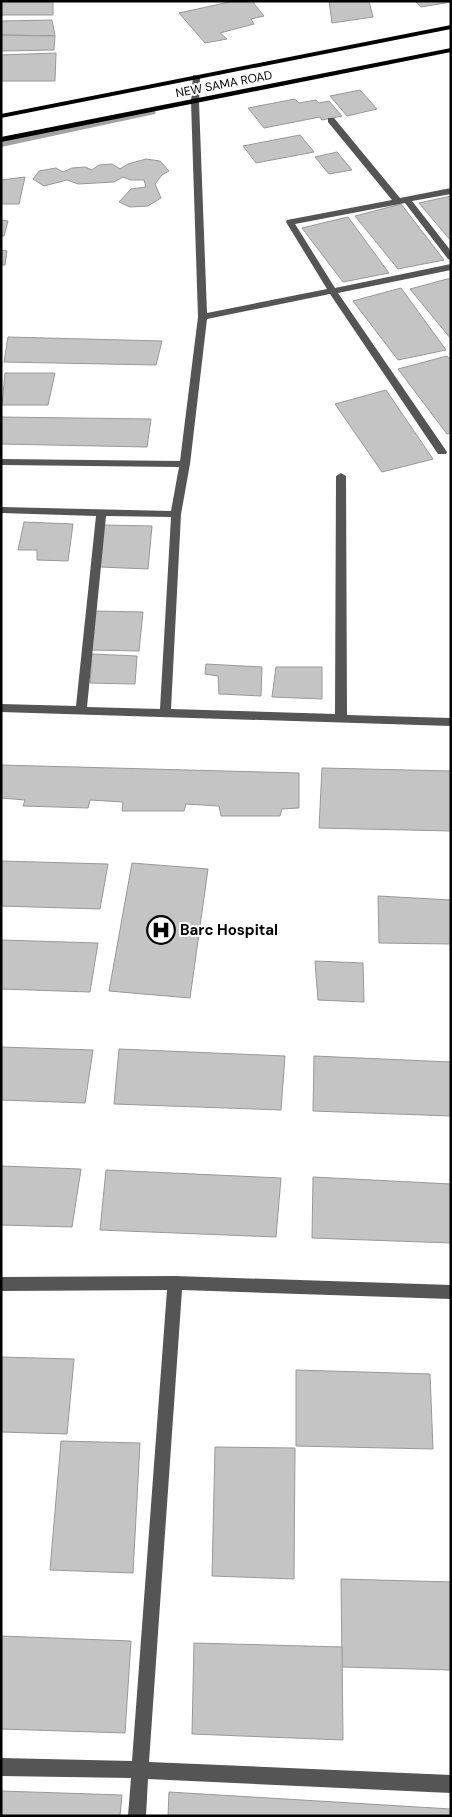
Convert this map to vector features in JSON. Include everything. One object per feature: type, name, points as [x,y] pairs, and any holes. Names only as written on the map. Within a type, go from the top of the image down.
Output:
[{"type":"main road","name":"NEW SAMA ROAD","points":[[1,116],[451,27]]},
{"type":"main road","name":"NEW SAMA ROAD","points":[[1,140],[451,50]]},
{"type":"street","points":[[165,714],[176,514],[185,464],[203,317],[195,102],[196,77]]},
{"type":"street","points":[[331,120],[451,257]]},
{"type":"street","points":[[442,452],[333,292],[290,222],[451,191]]},
{"type":"street","points":[[203,317],[451,268]]},
{"type":"street","points":[[1,462],[185,464]]},
{"type":"street","points":[[341,476],[341,719]]},
{"type":"street","points":[[1,510],[176,514]]},
{"type":"street","points":[[81,711],[101,513]]},
{"type":"street","points":[[1,708],[451,722]]},
{"type":"street","points":[[137,1816],[175,1283]]},
{"type":"street","points":[[1,1284],[175,1283],[451,1292]]},
{"type":"street","points":[[1,1767],[141,1770],[451,1784]]},
{"type":"building","points":[[1,1],[53,1],[53,15],[1,15]]},
{"type":"building","points":[[234,1],[252,1],[264,16],[251,19],[254,24],[220,33],[227,39],[205,43],[179,13]]},
{"type":"building","points":[[329,1],[369,1],[373,17],[332,23]]},
{"type":"building","points":[[415,1],[451,1],[451,2],[421,7]]},
{"type":"building","points":[[52,20],[55,36],[1,35],[1,21]]},
{"type":"building","points":[[1,35],[55,36],[54,50],[1,51]]},
{"type":"building","points":[[56,53],[55,81],[1,81],[1,55]]},
{"type":"building","points":[[360,90],[377,109],[347,116],[330,96]]},
{"type":"building","points":[[295,99],[299,103],[316,100],[319,103],[329,101],[342,116],[322,120],[320,117],[264,128],[248,108]]},
{"type":"building","points":[[300,135],[314,152],[256,163],[243,146]]},
{"type":"building","points":[[337,152],[352,170],[329,174],[315,157]]},
{"type":"building","points":[[146,159],[160,161],[169,171],[162,175],[155,184],[161,198],[148,206],[130,207],[119,202],[131,189],[146,187],[144,180],[131,180],[123,177],[114,182],[78,184],[67,180],[44,186],[33,179],[39,171],[56,168],[63,172],[72,168],[85,167],[92,170],[99,165],[112,164],[120,169],[128,164]]},
{"type":"building","points":[[25,177],[19,204],[1,204],[1,180]]},
{"type":"building","points":[[451,196],[451,241],[419,203]]},
{"type":"building","points":[[401,204],[444,260],[398,269],[355,216]]},
{"type":"building","points":[[348,217],[389,273],[343,282],[302,228]]},
{"type":"building","points":[[1,220],[8,221],[4,236],[1,236]]},
{"type":"building","points":[[1,250],[7,251],[5,265],[1,265]]},
{"type":"building","points":[[451,278],[451,339],[410,289]]},
{"type":"building","points":[[401,288],[446,350],[398,360],[353,301]]},
{"type":"building","points":[[8,337],[162,341],[156,365],[4,362]]},
{"type":"building","points":[[447,356],[451,360],[451,433],[447,434],[398,369]]},
{"type":"building","points":[[5,373],[55,373],[48,405],[2,405]]},
{"type":"building","points":[[386,390],[433,459],[382,472],[335,404]]},
{"type":"building","points":[[1,417],[151,419],[147,447],[1,444]]},
{"type":"building","points":[[24,522],[73,524],[68,561],[37,560],[37,550],[18,550]]},
{"type":"building","points":[[103,525],[152,526],[148,569],[100,567]]},
{"type":"building","points":[[95,611],[143,612],[139,651],[91,650]]},
{"type":"building","points":[[92,654],[137,656],[135,684],[90,683]]},
{"type":"building","points":[[206,664],[262,667],[261,696],[219,694],[218,676],[205,674]]},
{"type":"building","points":[[276,667],[322,667],[322,699],[272,697]]},
{"type":"building","points":[[1,765],[299,773],[299,808],[282,809],[280,816],[221,816],[219,806],[186,804],[184,811],[122,811],[123,802],[90,800],[88,808],[23,806],[25,800],[1,798]]},
{"type":"building","points":[[322,768],[451,771],[451,831],[319,828]]},
{"type":"building","points":[[1,861],[108,864],[100,909],[1,906]]},
{"type":"building","points":[[132,863],[208,869],[190,998],[109,991]]},
{"type":"building","points":[[378,896],[451,900],[451,944],[379,943]]},
{"type":"building","points":[[1,940],[98,943],[90,992],[1,989]]},
{"type":"building","points":[[315,961],[363,963],[364,1002],[318,1000]]},
{"type":"building","points":[[1,1047],[93,1050],[85,1103],[1,1100]]},
{"type":"building","points":[[119,1049],[285,1056],[281,1110],[114,1104]]},
{"type":"building","points":[[314,1056],[451,1062],[451,1116],[313,1111]]},
{"type":"building","points":[[1,1166],[81,1169],[72,1227],[1,1225]]},
{"type":"building","points":[[106,1170],[281,1178],[276,1237],[100,1230]]},
{"type":"building","points":[[313,1177],[451,1184],[451,1243],[312,1238]]},
{"type":"building","points":[[1,1357],[74,1359],[67,1434],[1,1432]]},
{"type":"building","points":[[296,1370],[430,1374],[433,1449],[296,1446]]},
{"type":"building","points":[[61,1441],[140,1443],[133,1573],[50,1570]]},
{"type":"building","points":[[215,1447],[295,1448],[294,1579],[212,1576]]},
{"type":"building","points":[[341,1579],[451,1582],[451,1670],[342,1667]]},
{"type":"building","points":[[1,1636],[131,1641],[125,1733],[1,1729]]},
{"type":"building","points":[[194,1643],[342,1647],[343,1740],[192,1734]]},
{"type":"building","points":[[1,1791],[122,1795],[120,1816],[1,1816]]},
{"type":"building","points":[[169,1792],[451,1809],[451,1816],[168,1816]]},
{"type":"waterway","points":[[1,144],[152,112]]},
{"type":"place","name":"Barc Hospital","points":[[161,930]]}]
